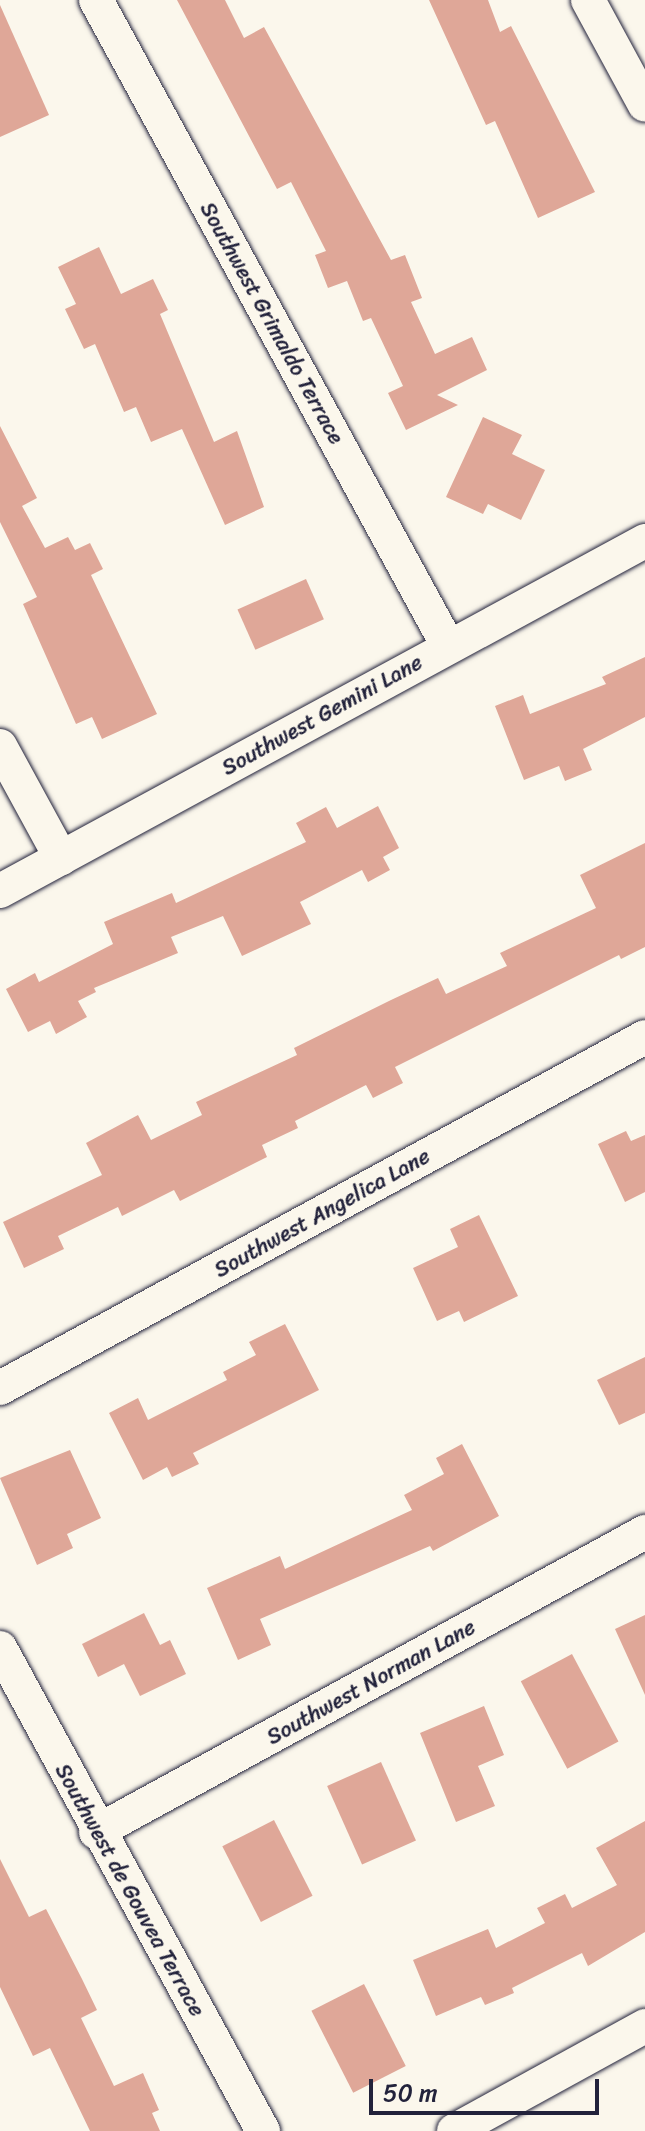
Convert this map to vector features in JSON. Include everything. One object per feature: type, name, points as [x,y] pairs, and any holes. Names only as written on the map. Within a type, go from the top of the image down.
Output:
[{"type":"street","name":"Southwest Grimaldo Terrace","points":[[96,0],[448,646]]},
{"type":"street","points":[[588,0],[645,105]]},
{"type":"street","name":"Southwest Gemini Lane","points":[[0,891],[645,541]]},
{"type":"street","points":[[0,746],[61,858]]},
{"type":"street","name":"Southwest Angelica Lane","points":[[0,1388],[645,1037]]},
{"type":"street","name":"Southwest Norman Lane","points":[[96,1832],[645,1532]]},
{"type":"street","name":"Southwest de Gouvea Terrace","points":[[0,1648],[96,1832],[263,2131]]},
{"type":"street","points":[[454,2131],[645,2026]]},
{"type":"building","points":[[177,0],[225,0],[244,38],[264,27],[391,260],[405,255],[422,298],[411,302],[435,354],[472,337],[487,370],[437,395],[458,405],[406,430],[388,393],[403,386],[371,318],[363,321],[347,281],[328,288],[315,255],[326,251],[291,182],[277,189]]},
{"type":"building","points":[[429,0],[488,0],[500,32],[511,26],[595,192],[538,218],[495,121],[486,125]]},
{"type":"building","points":[[0,5],[49,115],[0,137]]},
{"type":"building","points":[[99,247],[121,294],[153,279],[168,310],[160,314],[214,442],[237,431],[264,507],[225,525],[182,429],[151,442],[136,407],[124,412],[95,344],[84,349],[65,309],[76,304],[58,267]]},
{"type":"building","points":[[483,417],[522,435],[512,454],[545,470],[521,520],[488,504],[483,514],[446,497]]},
{"type":"building","points":[[0,426],[37,498],[22,506],[45,548],[68,537],[75,550],[90,543],[103,569],[91,575],[157,714],[102,739],[92,717],[76,724],[23,604],[37,597],[0,522]]},
{"type":"building","points":[[306,579],[324,619],[255,650],[237,610]]},
{"type":"building","points":[[645,657],[645,717],[583,749],[592,770],[565,781],[559,766],[524,780],[495,706],[523,695],[530,714],[606,684],[602,677]]},
{"type":"building","points":[[378,806],[399,848],[383,857],[390,870],[368,882],[362,870],[300,902],[311,924],[242,956],[223,916],[171,937],[178,953],[94,988],[96,992],[78,1001],[87,1017],[56,1034],[50,1021],[28,1032],[6,989],[35,973],[39,982],[113,944],[104,922],[172,893],[176,903],[306,842],[296,823],[326,807],[337,828]]},
{"type":"building","points":[[645,843],[645,947],[621,959],[619,955],[395,1067],[403,1083],[373,1098],[366,1085],[295,1121],[298,1128],[262,1145],[267,1157],[180,1201],[174,1190],[122,1216],[118,1207],[58,1236],[64,1249],[24,1268],[3,1222],[102,1175],[86,1143],[138,1115],[151,1140],[202,1115],[196,1102],[297,1055],[294,1048],[391,1000],[438,978],[446,994],[507,966],[500,953],[596,908],[580,875]]},
{"type":"building","points":[[626,1131],[631,1141],[645,1135],[645,1192],[625,1202],[598,1144]]},
{"type":"building","points":[[479,1215],[518,1296],[464,1322],[459,1311],[437,1321],[413,1268],[458,1247],[450,1229]]},
{"type":"building","points":[[285,1324],[319,1390],[193,1453],[199,1464],[172,1477],[167,1467],[143,1480],[109,1413],[138,1398],[148,1420],[227,1380],[223,1372],[256,1355],[249,1342]]},
{"type":"building","points":[[645,1357],[645,1413],[619,1425],[597,1380]]},
{"type":"building","points":[[462,1444],[499,1516],[433,1551],[430,1546],[260,1619],[271,1645],[238,1660],[207,1588],[280,1556],[285,1569],[412,1510],[404,1495],[444,1474],[436,1458]]},
{"type":"building","points":[[70,1450],[101,1518],[67,1534],[73,1548],[37,1565],[0,1478]]},
{"type":"building","points":[[144,1613],[160,1645],[170,1640],[186,1674],[140,1696],[124,1664],[98,1677],[82,1644]]},
{"type":"building","points":[[645,1615],[645,1695],[615,1629]]},
{"type":"building","points":[[572,1654],[618,1741],[567,1769],[521,1681]]},
{"type":"building","points":[[484,1706],[504,1755],[478,1766],[495,1806],[456,1822],[420,1733]]},
{"type":"building","points":[[381,1762],[416,1841],[362,1865],[327,1786]]},
{"type":"building","points":[[274,1820],[313,1896],[261,1922],[222,1846]]},
{"type":"building","points":[[645,1821],[645,1932],[588,1966],[582,1953],[512,1988],[514,1993],[485,2005],[481,1997],[436,2016],[413,1960],[488,1929],[496,1948],[545,1923],[537,1908],[565,1894],[572,1908],[617,1885],[596,1848]]},
{"type":"building","points":[[0,1859],[29,1917],[46,1909],[82,1979],[97,2010],[81,2018],[114,2086],[143,2073],[159,2110],[152,2113],[160,2131],[90,2131],[50,2048],[33,2056],[0,1987]]},
{"type":"building","points":[[364,1984],[406,2066],[353,2093],[311,2011]]}]
